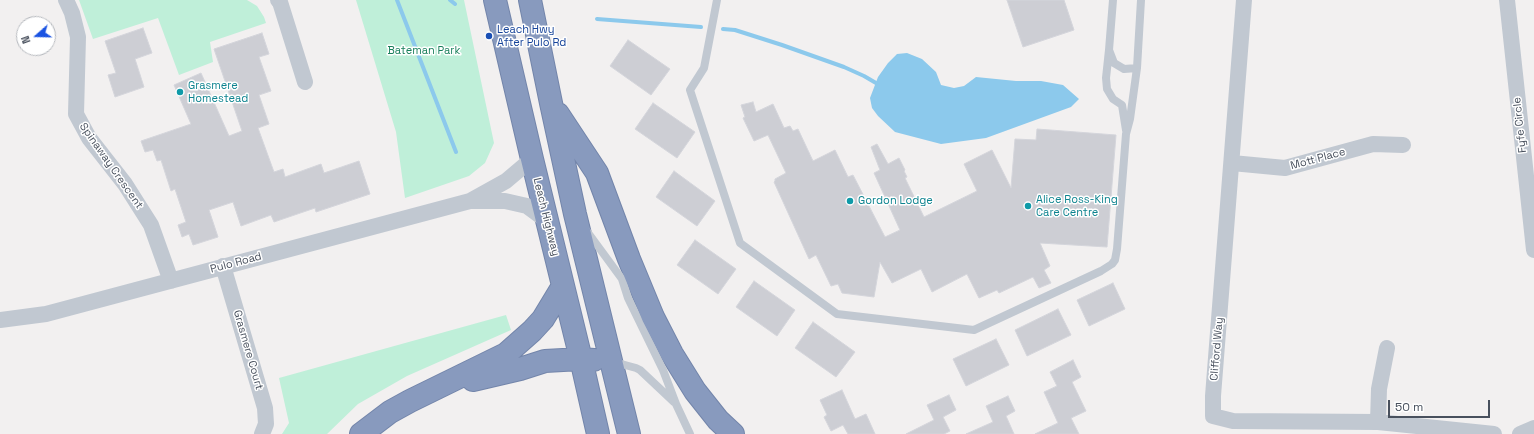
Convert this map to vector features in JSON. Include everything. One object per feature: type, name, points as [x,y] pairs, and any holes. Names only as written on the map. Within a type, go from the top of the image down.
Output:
[{"type":"highway","name":"Leach Highway","points":[[495,0],[598,434]]},
{"type":"highway","points":[[530,0],[575,214],[629,434]]},
{"type":"highway","points":[[551,103],[597,173],[628,259],[653,317],[672,354],[695,391],[718,420],[733,434]]},
{"type":"highway","points":[[361,434],[390,412],[427,392],[506,354],[543,319],[563,286]]},
{"type":"highway","points":[[427,392],[545,360],[581,359],[611,361]]},
{"type":"street","name":"Spinaway Crescent","points":[[66,0],[72,13],[78,37],[76,114],[89,138],[125,184],[151,225],[171,281]]},
{"type":"street","points":[[278,0],[280,2],[305,82]]},
{"type":"street","name":"Clifford Way","points":[[1244,0],[1213,396],[1213,416],[1233,421],[1378,422],[1494,434]]},
{"type":"street","name":"Fyfe Circle","points":[[1507,0],[1534,250]]},
{"type":"street","name":"Mott Place","points":[[1232,163],[1285,168],[1373,144],[1403,145]]},
{"type":"street","name":"Pulo Road","points":[[0,320],[46,314],[470,201],[506,181],[532,159]]},
{"type":"street","name":"Pulo Road","points":[[470,201],[505,201],[527,206],[546,220]]},
{"type":"street","name":"Grasmere Court","points":[[223,266],[265,408],[266,424],[262,434]]},
{"type":"street","points":[[1378,422],[1379,389],[1387,348]]},
{"type":"street","points":[[1520,434],[1534,428]]},
{"type":"lane","points":[[717,0],[704,68],[690,90],[740,243],[838,314],[974,330],[1104,269],[1115,260],[1126,134],[1130,119],[1137,68],[1141,0]]},
{"type":"lane","points":[[1113,0],[1106,78],[1107,89],[1113,99],[1122,105],[1126,134]]},
{"type":"lane","points":[[1109,50],[1114,63],[1124,69],[1137,68]]},
{"type":"lane","points":[[575,214],[622,279],[631,305],[663,370],[676,404],[690,434]]},
{"type":"lane","points":[[611,361],[640,370],[676,404]]},
{"type":"green space","points":[[79,0],[247,0],[257,6],[266,23],[210,42],[213,62],[179,75],[158,18],[93,39]]},
{"type":"green space","name":"Bateman Park","points":[[356,0],[464,0],[494,143],[485,163],[469,176],[405,198],[396,132]]},
{"type":"green space","points":[[506,315],[511,330],[407,376],[358,404],[327,434],[282,434],[289,423],[279,378]]},
{"type":"water","points":[[907,53],[922,59],[936,72],[941,85],[954,88],[964,86],[976,77],[1016,81],[1041,81],[1063,85],[1079,99],[1071,107],[986,138],[941,144],[895,132],[878,116],[872,108],[870,98],[878,77],[888,63],[897,54]]},
{"type":"building","points":[[1007,0],[1064,0],[1074,30],[1023,47]]},
{"type":"building","points":[[143,28],[152,53],[135,59],[144,87],[115,97],[108,75],[116,73],[105,41]]},
{"type":"building","points":[[262,33],[269,54],[259,57],[271,91],[259,95],[269,124],[258,128],[274,172],[283,169],[285,177],[321,164],[324,173],[359,161],[370,194],[316,212],[315,208],[274,222],[271,215],[241,226],[233,202],[209,210],[218,237],[193,245],[189,234],[182,237],[178,225],[186,222],[175,189],[171,191],[161,160],[157,161],[153,150],[145,152],[141,141],[191,124],[174,85],[201,73],[229,136],[242,131],[214,49]]},
{"type":"building","points":[[628,40],[670,69],[651,95],[610,66]]},
{"type":"building","points":[[753,102],[756,112],[773,104],[784,128],[790,126],[793,131],[798,129],[813,161],[835,150],[848,177],[853,175],[885,237],[900,230],[874,173],[880,170],[871,147],[877,144],[888,164],[899,158],[905,170],[904,171],[907,177],[905,178],[924,217],[977,191],[964,164],[992,150],[1011,188],[1015,139],[1036,140],[1037,129],[1116,135],[1107,247],[1040,243],[1050,266],[1044,270],[1051,283],[1039,288],[1033,277],[999,293],[997,290],[979,298],[967,274],[932,292],[921,269],[892,283],[880,262],[874,297],[842,293],[838,284],[831,286],[816,255],[809,259],[774,182],[775,179],[786,173],[768,135],[754,141],[743,118],[745,117],[741,105]]},
{"type":"building","points":[[653,103],[695,132],[677,158],[635,129]]},
{"type":"building","points":[[674,171],[715,201],[697,226],[656,197]]},
{"type":"building","points":[[695,240],[736,269],[718,294],[677,265]]},
{"type":"building","points":[[754,281],[795,310],[777,336],[736,307]]},
{"type":"building","points":[[1113,283],[1125,309],[1089,326],[1077,300]]},
{"type":"building","points":[[1058,309],[1071,335],[1027,356],[1015,330]]},
{"type":"building","points":[[813,322],[855,352],[836,377],[795,348]]},
{"type":"building","points":[[996,339],[1009,365],[966,386],[953,359]]},
{"type":"building","points":[[1073,360],[1081,377],[1072,382],[1086,411],[1071,418],[1079,434],[1035,434],[1058,423],[1044,392],[1057,386],[1050,372]]},
{"type":"building","points":[[842,390],[855,419],[866,414],[875,434],[848,434],[843,425],[831,431],[824,417],[827,415],[820,400]]},
{"type":"building","points":[[949,395],[956,410],[943,417],[950,431],[944,434],[906,434],[934,420],[927,405]]},
{"type":"building","points":[[1008,396],[1015,411],[1006,416],[1014,434],[966,434],[993,422],[986,406]]},
{"type":"waterway","points":[[397,0],[456,152]]},
{"type":"waterway","points":[[450,0],[455,4]]},
{"type":"waterway","points":[[597,19],[701,27]]},
{"type":"waterway","points":[[723,29],[735,30],[782,45],[844,67],[876,83]]},
{"type":"place","name":"Leach Hwy After Pulo Rd","points":[[489,36]]},
{"type":"place","name":"Grasmere Homestead","points":[[180,92]]},
{"type":"place","name":"Gordon Lodge","points":[[850,201]]},
{"type":"place","name":"Alice Ross-King Care Centre","points":[[1028,206]]}]
